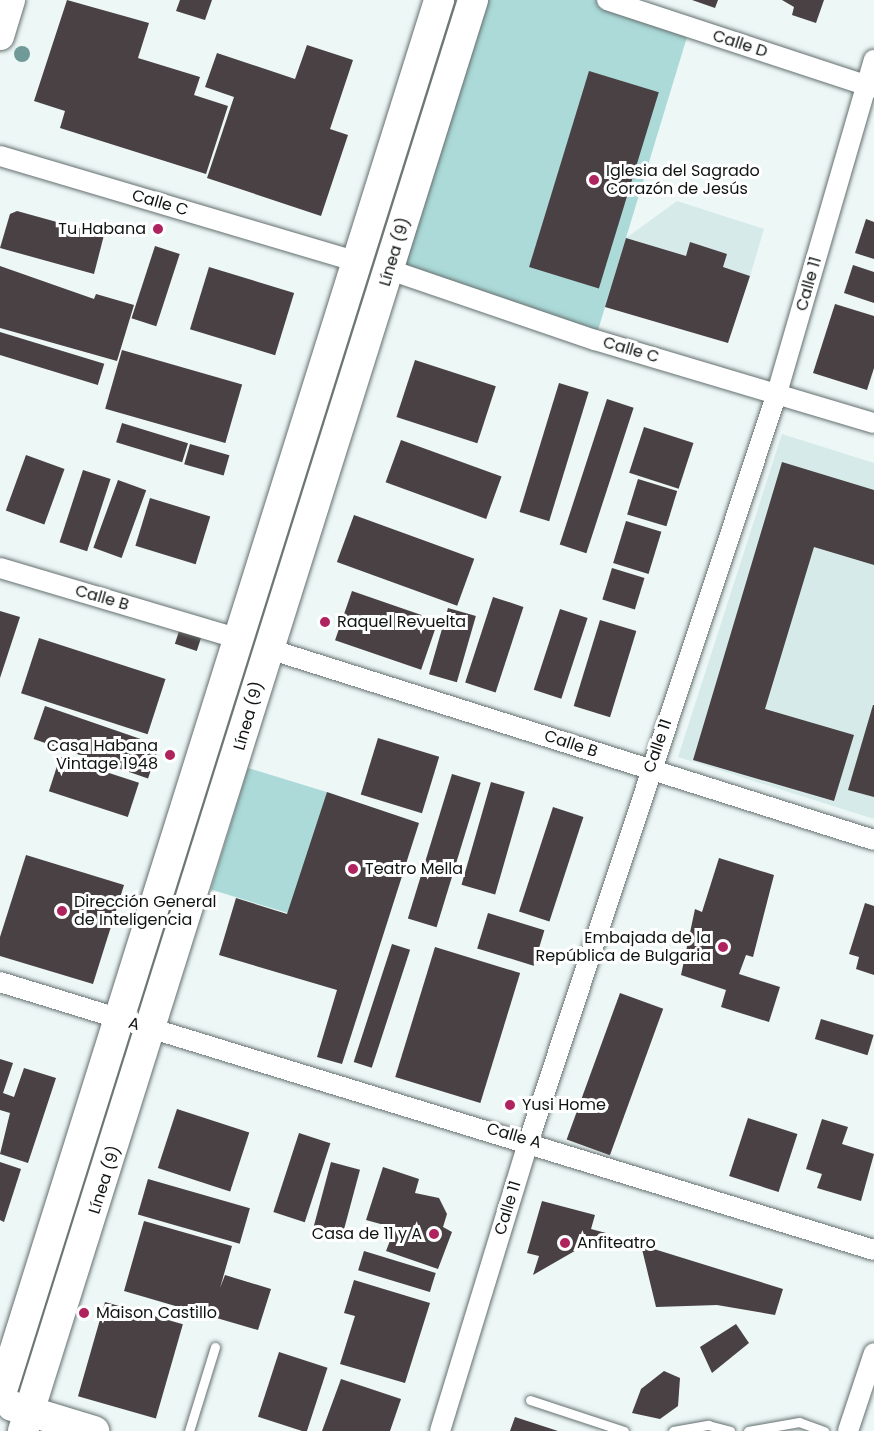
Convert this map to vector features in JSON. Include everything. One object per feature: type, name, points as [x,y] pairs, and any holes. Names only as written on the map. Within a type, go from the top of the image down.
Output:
[{"type":"main road","points":[[0,36],[11,0]]},
{"type":"main road","name":"Línea (9)","points":[[0,1397],[115,1019],[239,639],[354,261],[439,0]]},
{"type":"main road","name":"Línea (9)","points":[[26,1421],[153,1029],[269,649],[473,0]]},
{"type":"main road","points":[[0,1403],[26,1421],[94,1431]]},
{"type":"street","name":"Calle D","points":[[607,0],[870,86]]},
{"type":"street","name":"Calle 11","points":[[440,1431],[529,1140],[650,769],[777,393],[870,86],[874,60]]},
{"type":"street","name":"Calle C","points":[[0,156],[354,261]]},
{"type":"street","name":"Calle C","points":[[390,270],[596,340],[874,423]]},
{"type":"street","name":"Calle B","points":[[0,568],[239,639]]},
{"type":"street","name":"Calle B","points":[[269,649],[874,840]]},
{"type":"street","points":[[0,982],[115,1019]]},
{"type":"street","name":"A","points":[[115,1019],[153,1029]]},
{"type":"street","name":"Calle A","points":[[153,1029],[529,1140],[874,1250]]},
{"type":"street","points":[[848,1431],[874,1353]]},
{"type":"lane","points":[[189,1431],[215,1347]]},
{"type":"lane","points":[[530,1400],[624,1431]]},
{"type":"lane","points":[[748,1431],[799,1422],[824,1431]]},
{"type":"lane","points":[[673,1431],[708,1425],[730,1431]]},
{"type":"shaded area","points":[[473,0],[608,0],[690,27],[595,340],[390,270]]},
{"type":"shaded area","points":[[677,201],[764,229],[750,276],[626,238]]},
{"type":"shaded area","points":[[782,434],[874,463],[874,819],[678,757]]},
{"type":"shaded area","points":[[248,768],[327,792],[290,914],[211,889]]},
{"type":"building","points":[[67,0],[149,23],[138,58],[200,77],[194,95],[228,106],[206,174],[60,128],[65,111],[34,101]]},
{"type":"building","points":[[180,0],[212,0],[205,20],[176,11]]},
{"type":"building","points":[[692,0],[718,0],[715,8]]},
{"type":"building","points":[[782,0],[824,0],[816,23],[792,15],[794,7]]},
{"type":"building","points":[[307,45],[353,60],[330,129],[348,135],[321,216],[207,178],[234,97],[205,87],[217,53],[295,79]]},
{"type":"building","name":"Iglesia del Sagrado Corazón de Jesús","points":[[589,71],[659,92],[599,288],[529,267]]},
{"type":"building","points":[[17,211],[104,235],[94,274],[0,248],[10,214]]},
{"type":"building","points":[[866,219],[874,222],[874,259],[855,253]]},
{"type":"building","points":[[626,238],[686,256],[690,242],[727,254],[723,267],[750,276],[728,343],[605,307]]},
{"type":"building","points":[[155,246],[180,254],[156,326],[132,318]]},
{"type":"building","points":[[853,265],[874,272],[874,303],[844,293]]},
{"type":"building","points":[[0,266],[94,299],[96,294],[134,305],[117,361],[0,328]]},
{"type":"building","points":[[209,267],[294,293],[275,355],[190,329]]},
{"type":"building","points":[[835,304],[874,316],[874,368],[867,390],[813,373]]},
{"type":"building","points":[[0,332],[104,364],[98,385],[0,355]]},
{"type":"building","points":[[122,350],[242,384],[225,443],[105,409]]},
{"type":"building","points":[[415,360],[496,386],[477,443],[396,417]]},
{"type":"building","points":[[559,383],[589,392],[549,521],[520,512]]},
{"type":"building","points":[[607,399],[634,408],[586,553],[560,545]]},
{"type":"building","points":[[122,423],[188,443],[182,462],[116,442]]},
{"type":"building","points":[[644,427],[693,443],[679,489],[629,473]]},
{"type":"building","points":[[401,440],[502,477],[486,519],[386,482]]},
{"type":"building","points":[[190,444],[229,455],[224,475],[184,464]]},
{"type":"building","points":[[26,455],[65,469],[44,524],[6,510]]},
{"type":"building","points":[[782,462],[874,490],[874,565],[814,547],[765,709],[854,735],[834,801],[693,760]]},
{"type":"building","points":[[83,470],[111,479],[87,551],[60,542]]},
{"type":"building","points":[[638,479],[677,491],[666,526],[627,514]]},
{"type":"building","points":[[118,480],[146,490],[122,558],[93,548]]},
{"type":"building","points":[[150,498],[210,516],[196,564],[135,546]]},
{"type":"building","points":[[354,515],[474,559],[457,606],[337,562]]},
{"type":"building","points":[[626,521],[661,532],[649,574],[613,563]]},
{"type":"building","points":[[612,568],[645,578],[635,609],[602,600]]},
{"type":"building","points":[[352,591],[438,621],[421,670],[335,640]]},
{"type":"building","points":[[493,597],[523,607],[496,692],[465,683]]},
{"type":"building","points":[[448,608],[476,616],[457,682],[429,674]]},
{"type":"building","points":[[560,609],[588,618],[561,699],[534,690]]},
{"type":"building","points":[[0,611],[20,617],[0,678]]},
{"type":"building","points":[[600,620],[636,631],[610,717],[574,706]]},
{"type":"building","points":[[182,622],[204,629],[197,651],[175,644]]},
{"type":"building","points":[[39,638],[165,679],[148,734],[21,693]]},
{"type":"building","points":[[874,705],[874,797],[848,790]]},
{"type":"building","points":[[45,706],[159,745],[148,778],[34,739]]},
{"type":"building","points":[[378,738],[439,757],[422,813],[361,794]]},
{"type":"building","points":[[60,757],[139,783],[128,817],[49,791]]},
{"type":"building","points":[[452,774],[481,783],[437,927],[408,918]]},
{"type":"building","points":[[491,782],[525,792],[495,895],[462,885]]},
{"type":"building","name":"Teatro Mella","points":[[327,792],[419,823],[342,1064],[317,1057],[337,990],[219,955],[236,898],[287,914]]},
{"type":"building","points":[[553,807],[583,817],[549,922],[519,912]]},
{"type":"building","name":"Dirección General de Inteligencia","points":[[26,855],[124,885],[93,984],[0,956],[0,937]]},
{"type":"building","name":"Embajada de la República de Bulgaria","points":[[719,858],[774,875],[753,957],[746,955],[739,974],[780,987],[769,1022],[721,1007],[726,990],[681,975],[695,909],[702,912]]},
{"type":"building","points":[[865,903],[874,906],[874,975],[856,969],[859,957],[849,954]]},
{"type":"building","points":[[488,913],[544,930],[534,966],[477,948]]},
{"type":"building","points":[[392,944],[410,950],[372,1068],[354,1062]]},
{"type":"building","points":[[435,947],[520,973],[480,1103],[395,1077]]},
{"type":"building","points":[[620,993],[663,1009],[610,1155],[567,1140]]},
{"type":"building","points":[[821,1019],[874,1035],[867,1055],[815,1039]]},
{"type":"building","points":[[0,1059],[13,1063],[3,1093],[14,1097],[24,1068],[56,1078],[28,1163],[0,1154],[10,1113],[0,1110]]},
{"type":"building","points":[[177,1109],[249,1132],[230,1191],[158,1168]]},
{"type":"building","points":[[748,1118],[797,1134],[779,1192],[729,1176]]},
{"type":"building","points":[[822,1119],[848,1127],[842,1144],[874,1154],[861,1201],[817,1188],[822,1174],[806,1169]]},
{"type":"building","points":[[299,1133],[330,1143],[305,1222],[273,1212]]},
{"type":"building","points":[[0,1162],[21,1169],[4,1222],[0,1220]]},
{"type":"building","points":[[331,1162],[360,1170],[343,1234],[314,1226]]},
{"type":"building","points":[[383,1167],[419,1179],[415,1193],[439,1198],[447,1214],[443,1227],[452,1232],[438,1269],[386,1251],[395,1228],[366,1220]]},
{"type":"building","points":[[148,1179],[250,1208],[240,1244],[138,1215]]},
{"type":"building","points":[[542,1201],[595,1215],[591,1229],[606,1233],[533,1275],[539,1256],[527,1253]]},
{"type":"building","points":[[144,1221],[232,1246],[220,1288],[225,1275],[271,1289],[258,1330],[124,1291]]},
{"type":"building","points":[[641,1245],[783,1289],[775,1315],[717,1305],[656,1307]]},
{"type":"building","points":[[364,1251],[436,1273],[430,1292],[358,1270]]},
{"type":"building","points":[[354,1280],[430,1303],[405,1383],[340,1364],[355,1316],[344,1313]]},
{"type":"building","points":[[105,1302],[183,1324],[156,1419],[78,1396]]},
{"type":"building","points":[[736,1324],[749,1343],[712,1373],[700,1347]]},
{"type":"building","points":[[279,1352],[328,1368],[307,1431],[258,1417]]},
{"type":"building","points":[[664,1371],[680,1378],[678,1406],[660,1419],[632,1413],[641,1389]]},
{"type":"building","points":[[341,1379],[401,1399],[390,1431],[322,1431]]},
{"type":"building","points":[[515,1417],[558,1431],[510,1431]]},
{"type":"place","name":"Iglesia del Sagrado Corazón de Jesús","points":[[594,180]]},
{"type":"place","name":"Tu Habana","points":[[158,229]]},
{"type":"place","name":"Raquel Revuelta","points":[[325,622]]},
{"type":"place","name":"Casa Habana Vintage 1948","points":[[170,755]]},
{"type":"place","name":"Teatro Mella","points":[[353,869]]},
{"type":"place","name":"Dirección General de Inteligencia","points":[[62,911]]},
{"type":"place","name":"Embajada de la República de Bulgaria","points":[[723,947]]},
{"type":"place","name":"Yusi Home","points":[[510,1105]]},
{"type":"place","name":"Casa de 11 y A","points":[[434,1234]]},
{"type":"place","name":"Anfiteatro","points":[[565,1243]]},
{"type":"place","name":"Maison Castillo","points":[[84,1313]]}]
